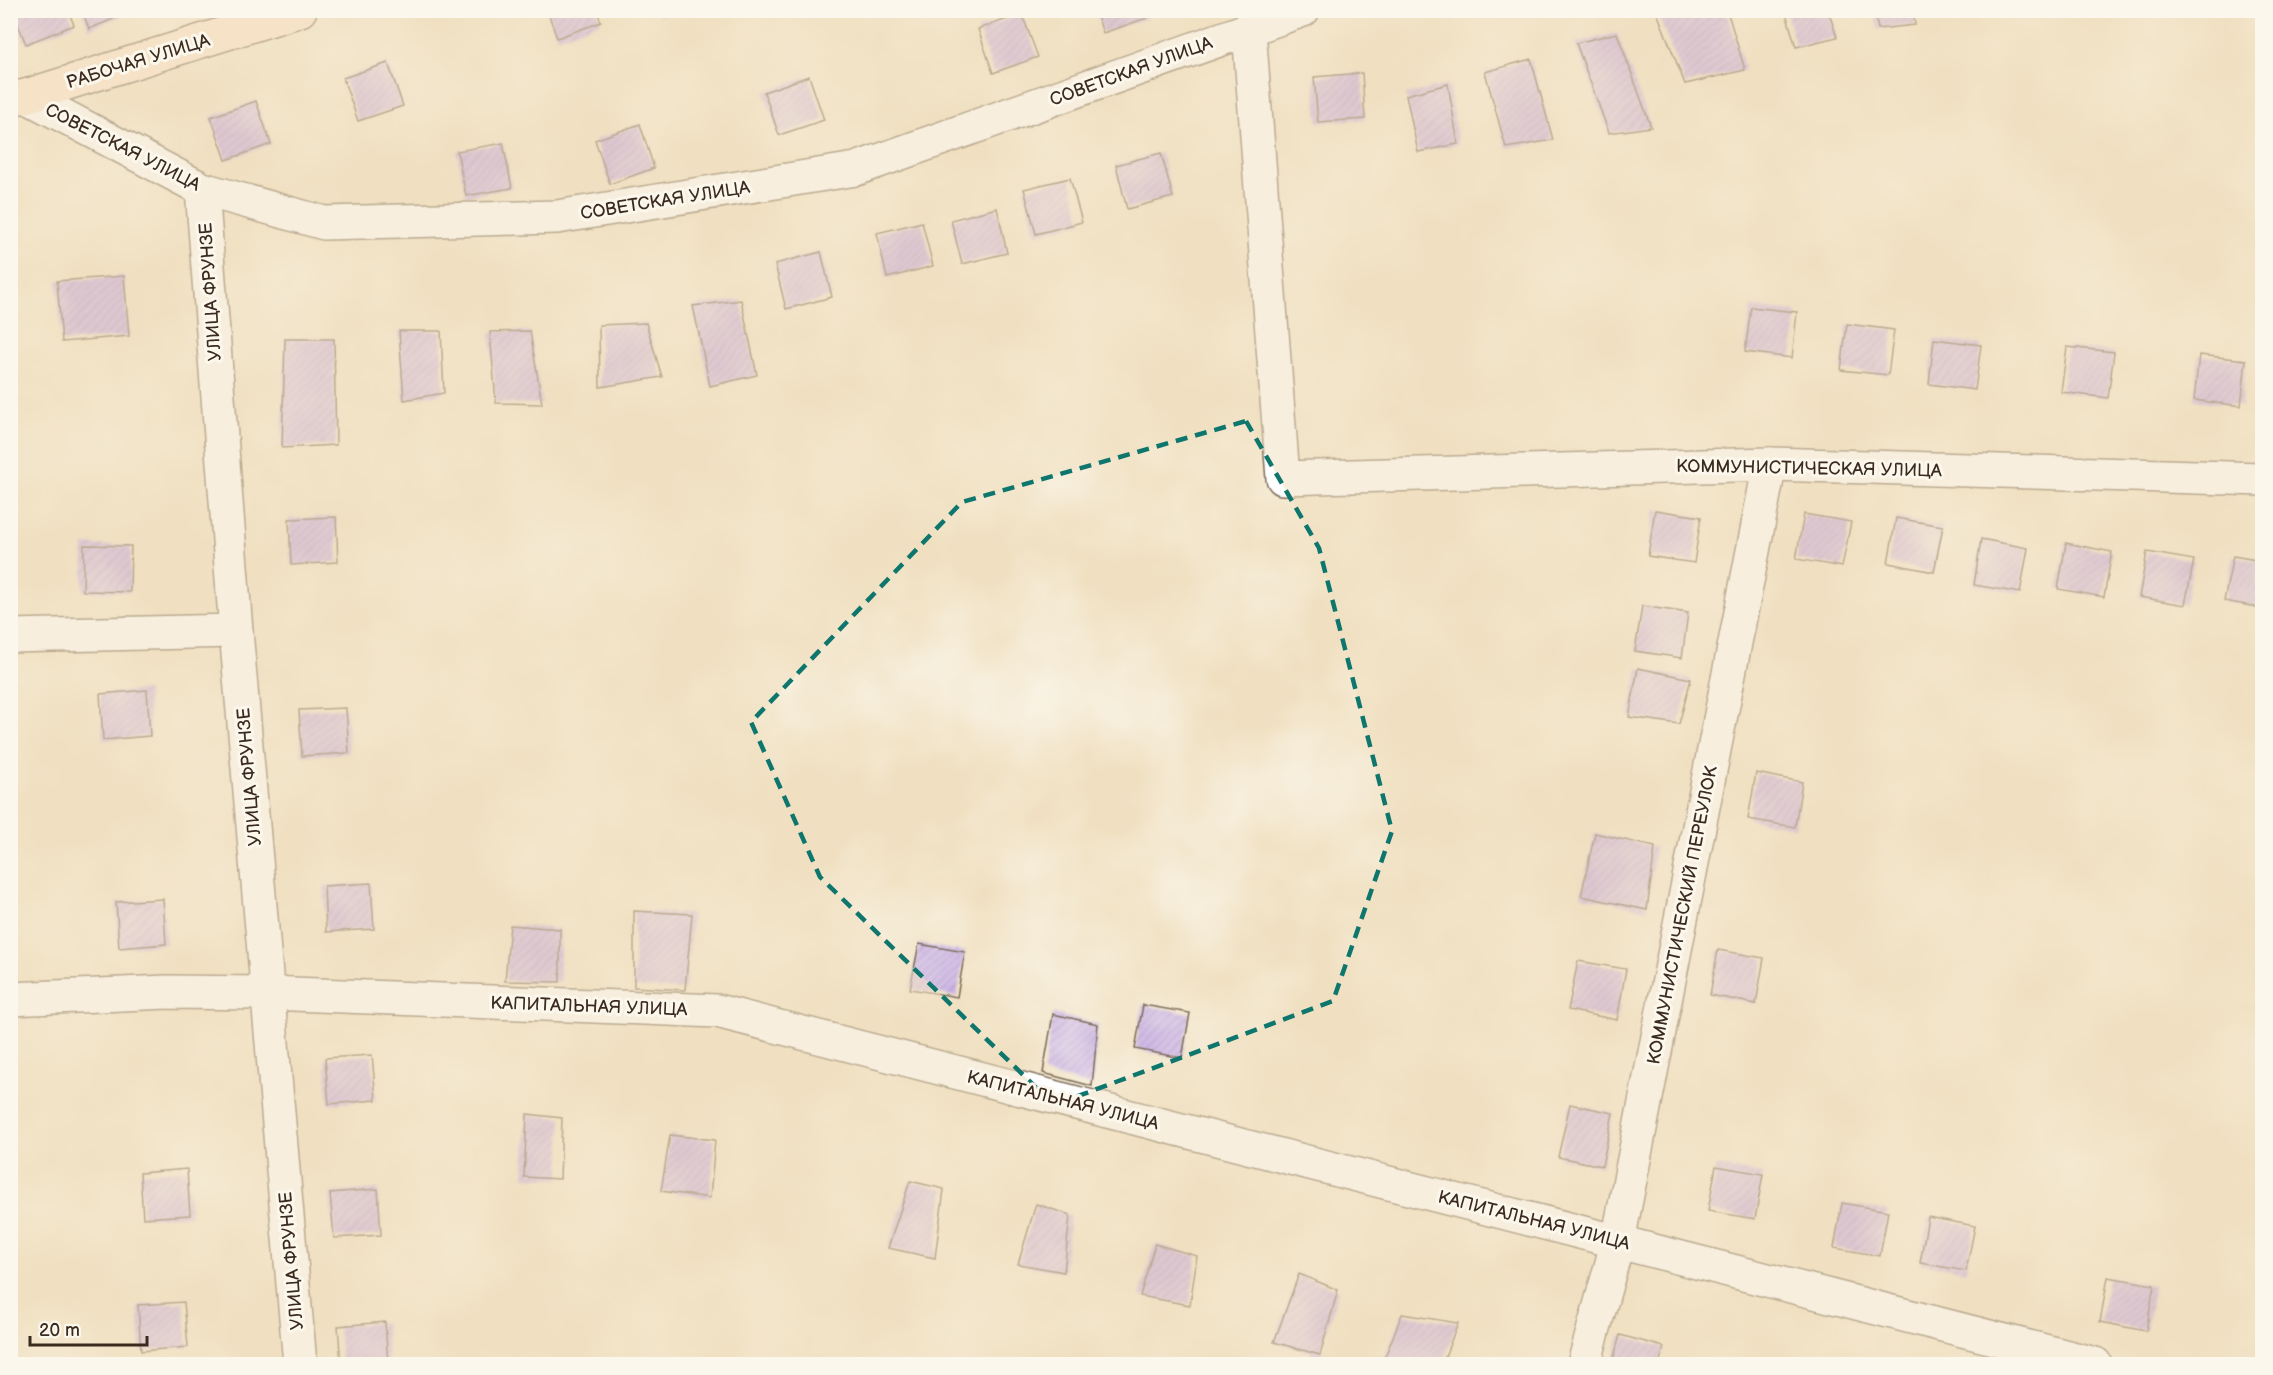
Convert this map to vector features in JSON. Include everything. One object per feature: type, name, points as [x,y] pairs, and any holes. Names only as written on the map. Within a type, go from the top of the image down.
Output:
[{"type":"main road","name":"РАБОЧАЯ УЛИЦА","points":[[18,97],[300,10]]},
{"type":"street","name":"СОВЕТСКАЯ УЛИЦА","points":[[18,97],[202,189],[324,223],[557,217],[856,169],[1303,10]]},
{"type":"street","name":"КОММУНИСТИЧЕСКАЯ УЛИЦА","points":[[1249,30],[1283,478],[1770,464],[2262,479]]},
{"type":"street","name":"УЛИЦА ФРУНЗЕ","points":[[202,189],[236,631],[300,1365]]},
{"type":"street","name":"КОММУНИСТИЧЕСКИЙ ПЕРЕУЛОК","points":[[1584,1365],[1618,1241],[1770,464]]},
{"type":"street","points":[[10,636],[236,631]]},
{"type":"street","name":"КАПИТАЛЬНАЯ УЛИЦА","points":[[10,999],[167,992],[268,993],[717,1011],[2095,1365]]},
{"type":"highlighted area","points":[[1246,421],[1319,548],[1392,831],[1333,1001],[1054,1105],[820,877],[751,722],[962,502]]},
{"type":"building","points":[[12,10],[68,10],[74,25],[26,44]]},
{"type":"building","points":[[82,10],[133,10],[133,11],[89,29]]},
{"type":"building","points":[[547,10],[597,10],[601,22],[557,38]]},
{"type":"building","points":[[656,10],[669,10],[659,16]]},
{"type":"building","points":[[1095,10],[1145,10],[1147,18],[1103,33]]},
{"type":"building","points":[[1656,10],[1727,10],[1745,70],[1685,84]]},
{"type":"building","points":[[1785,10],[1828,10],[1837,37],[1796,47]]},
{"type":"building","points":[[1874,10],[1913,10],[1915,25],[1878,29]]},
{"type":"building","points":[[1022,14],[1038,57],[993,73],[978,29]]},
{"type":"building","points":[[1617,33],[1651,127],[1609,133],[1576,43]]},
{"type":"building","points":[[1531,59],[1553,140],[1506,148],[1485,72]]},
{"type":"building","points":[[388,63],[403,106],[358,121],[343,78]]},
{"type":"building","points":[[1362,73],[1365,119],[1318,122],[1314,77]]},
{"type":"building","points":[[809,76],[824,120],[779,135],[764,92]]},
{"type":"building","points":[[1448,84],[1458,144],[1418,152],[1406,95]]},
{"type":"building","points":[[256,101],[271,144],[226,160],[211,117]]},
{"type":"building","points":[[640,124],[654,168],[610,184],[595,140]]},
{"type":"building","points":[[503,143],[512,188],[466,196],[457,151]]},
{"type":"building","points":[[1161,153],[1173,197],[1127,209],[1116,165]]},
{"type":"building","points":[[1070,178],[1082,222],[1036,234],[1024,189]]},
{"type":"building","points":[[997,208],[1007,253],[962,264],[951,220]]},
{"type":"building","points":[[922,222],[933,266],[887,278],[877,233]]},
{"type":"building","points":[[821,252],[832,297],[786,309],[775,264]]},
{"type":"building","points":[[124,276],[129,336],[62,342],[57,281]]},
{"type":"building","points":[[741,300],[757,375],[710,386],[693,306]]},
{"type":"building","points":[[1751,307],[1797,312],[1792,358],[1745,352]]},
{"type":"building","points":[[646,323],[662,377],[600,387],[599,325]]},
{"type":"building","points":[[1847,324],[1894,330],[1888,375],[1841,370]]},
{"type":"building","points":[[399,331],[441,331],[444,393],[404,400]]},
{"type":"building","points":[[530,331],[542,404],[496,403],[490,332]]},
{"type":"building","points":[[285,339],[334,339],[336,445],[282,448]]},
{"type":"building","points":[[1934,339],[1981,345],[1975,390],[1929,384]]},
{"type":"building","points":[[2067,347],[2114,352],[2108,398],[2061,392]]},
{"type":"building","points":[[2199,355],[2246,360],[2241,406],[2194,400]]},
{"type":"building","points":[[1655,510],[1701,517],[1694,563],[1648,556]]},
{"type":"building","points":[[1804,514],[1851,522],[1842,567],[1796,559]]},
{"type":"building","points":[[336,517],[338,562],[291,565],[289,519]]},
{"type":"building","points":[[1896,518],[1943,526],[1934,572],[1888,563]]},
{"type":"building","points":[[1981,539],[2028,548],[2020,593],[1974,585]]},
{"type":"building","points":[[2066,543],[2112,552],[2104,597],[2058,589]]},
{"type":"building","points":[[84,545],[131,546],[130,592],[83,591]]},
{"type":"building","points":[[2147,552],[2194,560],[2185,605],[2139,597]]},
{"type":"building","points":[[2233,556],[2262,561],[2262,608],[2224,601]]},
{"type":"building","points":[[1642,606],[1688,613],[1682,658],[1635,651]]},
{"type":"building","points":[[1638,668],[1691,679],[1679,724],[1629,717]]},
{"type":"building","points":[[147,690],[150,736],[103,740],[100,694]]},
{"type":"building","points":[[346,708],[349,753],[302,756],[299,710]]},
{"type":"building","points":[[1756,773],[1802,782],[1795,827],[1748,819]]},
{"type":"building","points":[[1595,833],[1655,847],[1647,910],[1581,896]]},
{"type":"building","points":[[371,883],[374,929],[326,932],[324,886]]},
{"type":"building","points":[[163,899],[166,944],[119,948],[116,902]]},
{"type":"building","points":[[634,911],[692,914],[685,990],[634,987]]},
{"type":"building","points":[[510,925],[560,929],[560,982],[505,981]]},
{"type":"building","points":[[919,944],[965,952],[957,997],[910,989]]},
{"type":"building","points":[[1718,950],[1764,958],[1756,1004],[1710,995]]},
{"type":"building","points":[[1578,961],[1626,969],[1617,1020],[1568,1010]]},
{"type":"building","points":[[1143,1005],[1190,1013],[1182,1058],[1135,1049]]},
{"type":"building","points":[[1053,1014],[1098,1024],[1092,1086],[1043,1073]]},
{"type":"building","points":[[372,1055],[376,1100],[329,1104],[325,1058]]},
{"type":"building","points":[[1570,1104],[1613,1113],[1602,1166],[1558,1157]]},
{"type":"building","points":[[527,1114],[562,1118],[560,1179],[524,1177]]},
{"type":"building","points":[[670,1135],[715,1140],[710,1198],[661,1191]]},
{"type":"building","points":[[1716,1166],[1763,1174],[1755,1219],[1708,1211]]},
{"type":"building","points":[[187,1169],[190,1215],[143,1218],[140,1173]]},
{"type":"building","points":[[910,1181],[944,1189],[935,1258],[888,1248]]},
{"type":"building","points":[[378,1189],[381,1235],[334,1238],[330,1193]]},
{"type":"building","points":[[1842,1203],[1888,1211],[1880,1256],[1834,1248]]},
{"type":"building","points":[[1036,1204],[1070,1215],[1064,1272],[1018,1264]]},
{"type":"building","points":[[1928,1217],[1975,1226],[1966,1271],[1920,1263]]},
{"type":"building","points":[[1155,1244],[1197,1256],[1190,1305],[1140,1296]]},
{"type":"building","points":[[1299,1274],[1338,1290],[1320,1355],[1274,1342]]},
{"type":"building","points":[[2108,1277],[2154,1285],[2146,1331],[2100,1322]]},
{"type":"building","points":[[184,1302],[188,1347],[141,1351],[138,1305]]},
{"type":"building","points":[[1402,1314],[1458,1323],[1442,1364],[1382,1364]]},
{"type":"building","points":[[385,1322],[388,1364],[341,1364],[338,1326]]},
{"type":"building","points":[[1620,1335],[1664,1347],[1659,1364],[1612,1364]]}]
